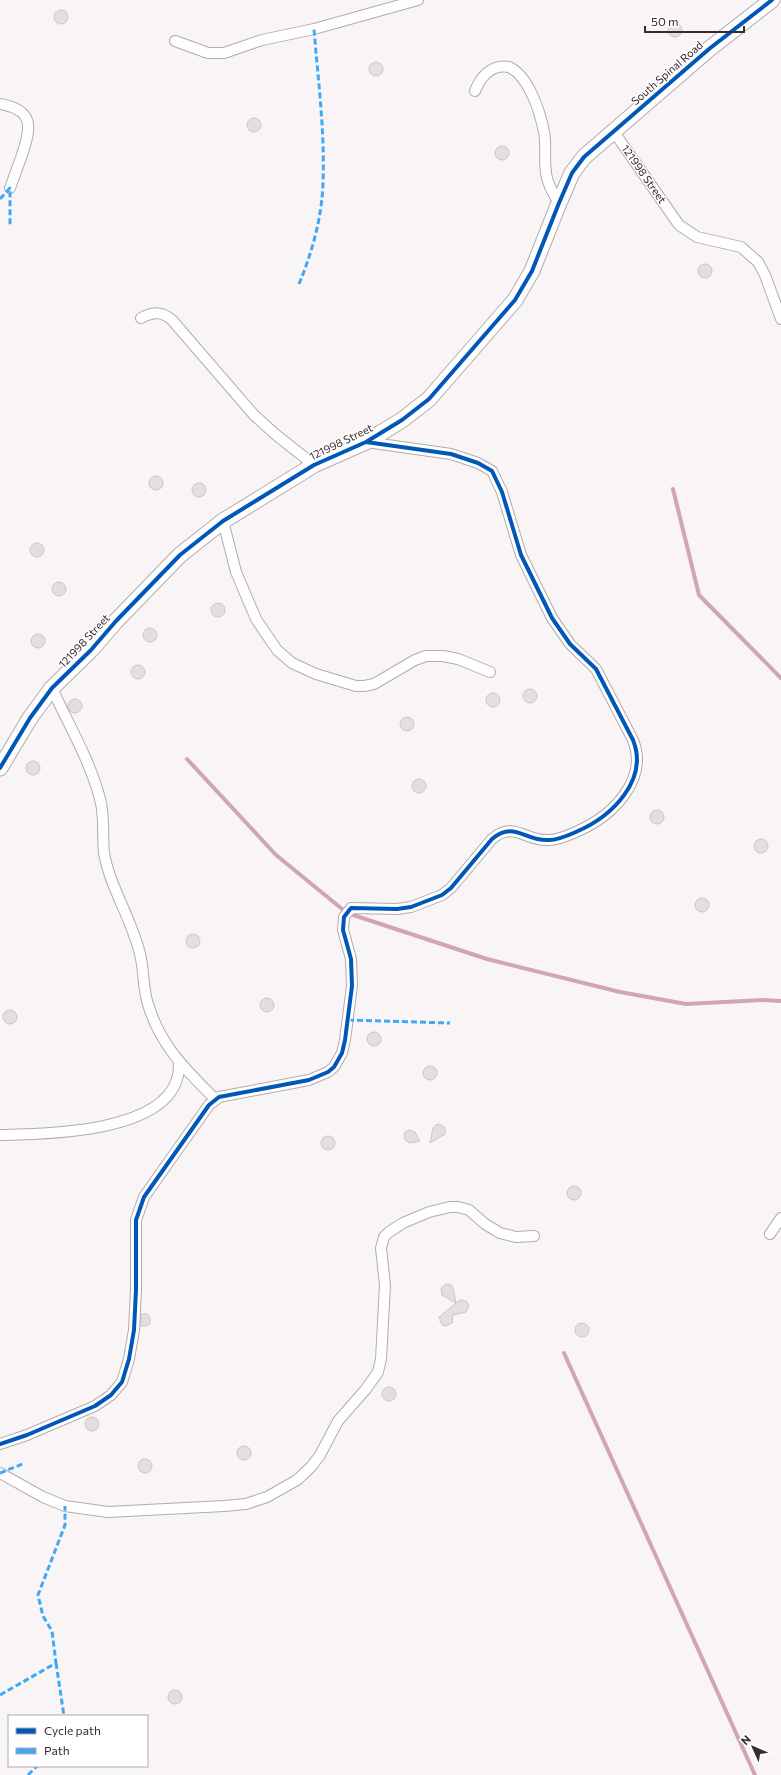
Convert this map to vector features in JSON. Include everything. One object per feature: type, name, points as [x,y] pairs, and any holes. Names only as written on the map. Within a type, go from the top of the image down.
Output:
[{"type":"street","points":[[175,41],[208,53],[224,53],[262,40],[328,25],[418,0]]},
{"type":"street","name":"South Spinal Road","points":[[614,132],[709,49],[772,0]]},
{"type":"street","points":[[475,91],[482,77],[496,67],[509,67],[522,78],[535,102],[542,125],[544,132],[546,176],[559,203]]},
{"type":"street","points":[[0,104],[22,112],[26,117],[28,125],[29,136],[10,188]]},
{"type":"street","name":"121998 Street","points":[[0,768],[23,729],[52,688],[91,650],[116,621],[180,555],[223,521],[314,465],[366,442],[402,420],[429,399],[515,300],[532,271],[572,173],[584,157],[614,132],[679,224],[697,237],[741,248],[758,262],[765,275],[781,319]]},
{"type":"street","points":[[141,318],[156,313],[163,314],[172,320],[254,415],[314,465]]},
{"type":"street","points":[[0,1444],[27,1435],[95,1406],[111,1395],[122,1382],[129,1359],[134,1330],[136,1290],[136,1220],[144,1197],[215,1099],[219,1096],[309,1080],[328,1072],[338,1061],[345,1040],[352,986],[351,959],[342,923],[344,917],[351,908],[397,909],[410,907],[442,895],[451,888],[492,839],[504,831],[518,832],[533,838],[548,840],[567,836],[587,827],[607,814],[618,803],[628,789],[637,768],[638,750],[599,675],[586,658],[570,644],[552,618],[521,554],[502,492],[492,472],[478,463],[451,454],[366,442]]},
{"type":"street","points":[[223,521],[236,572],[256,619],[277,650],[292,663],[316,674],[356,686],[374,684],[414,660],[426,656],[443,656],[458,659],[490,672]]},
{"type":"street","points":[[52,688],[81,748],[100,797],[103,817],[104,853],[115,889],[132,929],[141,958],[148,1003],[163,1041],[179,1061],[215,1099]]},
{"type":"street","points":[[0,1135],[66,1132],[107,1126],[134,1118],[154,1108],[168,1096],[177,1080],[179,1061]]},
{"type":"street","points":[[0,1473],[43,1497],[65,1506],[108,1512],[246,1504],[267,1497],[297,1480],[311,1467],[320,1455],[338,1421],[366,1389],[378,1372],[381,1359],[385,1285],[381,1248],[384,1237],[389,1232],[402,1223],[429,1212],[450,1207],[458,1207],[469,1210],[485,1224],[500,1233],[516,1237],[534,1236]]},
{"type":"street","points":[[770,1234],[781,1218]]},
{"type":"building","points":[[61,10],[66,12],[68,17],[66,22],[61,24],[56,22],[54,17],[56,12]]},
{"type":"building","points":[[675,23],[680,25],[682,30],[680,35],[675,37],[670,35],[668,30],[670,25]]},
{"type":"building","points":[[376,62],[381,64],[383,69],[381,74],[376,76],[371,74],[369,69],[371,64]]},
{"type":"building","points":[[254,118],[259,120],[261,125],[259,130],[254,132],[249,130],[247,125],[249,120]]},
{"type":"building","points":[[502,146],[507,148],[509,153],[507,158],[502,160],[497,158],[495,153],[497,148]]},
{"type":"building","points":[[705,264],[710,266],[712,271],[710,276],[705,278],[700,276],[698,271],[700,266]]},
{"type":"building","points":[[156,476],[161,478],[163,483],[161,488],[156,490],[151,488],[149,483],[151,478]]},
{"type":"building","points":[[199,483],[204,485],[206,490],[204,495],[199,497],[194,495],[192,490],[194,485]]},
{"type":"building","points":[[37,543],[42,545],[44,550],[42,555],[37,557],[32,555],[30,550],[32,545]]},
{"type":"building","points":[[59,582],[64,584],[66,589],[64,594],[59,596],[54,594],[52,589],[54,584]]},
{"type":"building","points":[[218,603],[223,605],[225,610],[223,615],[218,617],[213,615],[211,610],[213,605]]},
{"type":"building","points":[[150,628],[155,630],[157,635],[155,640],[150,642],[145,640],[143,635],[145,630]]},
{"type":"building","points":[[38,634],[43,636],[45,641],[43,646],[38,648],[33,646],[31,641],[33,636]]},
{"type":"building","points":[[138,665],[143,667],[145,672],[143,677],[138,679],[133,677],[131,672],[133,667]]},
{"type":"building","points":[[530,689],[535,691],[537,696],[535,701],[530,703],[525,701],[523,696],[525,691]]},
{"type":"building","points":[[493,693],[498,695],[500,700],[498,705],[493,707],[488,705],[486,700],[488,695]]},
{"type":"building","points":[[75,699],[80,701],[82,706],[80,711],[75,713],[70,711],[68,706],[70,701]]},
{"type":"building","points":[[407,717],[412,719],[414,724],[412,729],[407,731],[402,729],[400,724],[402,719]]},
{"type":"building","points":[[33,761],[38,763],[40,768],[38,773],[33,775],[28,773],[26,768],[28,763]]},
{"type":"building","points":[[419,779],[424,781],[426,786],[424,791],[419,793],[414,791],[412,786],[414,781]]},
{"type":"building","points":[[657,810],[662,812],[664,817],[662,822],[657,824],[652,822],[650,817],[652,812]]},
{"type":"building","points":[[761,839],[766,841],[768,846],[766,851],[761,853],[756,851],[754,846],[756,841]]},
{"type":"building","points":[[702,898],[707,900],[709,905],[707,910],[702,912],[697,910],[695,905],[697,900]]},
{"type":"building","points":[[193,934],[198,936],[200,941],[198,946],[193,948],[188,946],[186,941],[188,936]]},
{"type":"building","points":[[267,998],[272,1000],[274,1005],[272,1010],[267,1012],[262,1010],[260,1005],[262,1000]]},
{"type":"building","points":[[10,1010],[15,1012],[17,1017],[15,1022],[10,1024],[5,1022],[3,1017],[5,1012]]},
{"type":"building","points":[[374,1032],[379,1034],[381,1039],[379,1044],[374,1046],[369,1044],[367,1039],[369,1034]]},
{"type":"building","points":[[430,1066],[435,1068],[437,1073],[435,1078],[430,1080],[425,1078],[423,1073],[425,1068]]},
{"type":"building","points":[[440,1124],[445,1128],[445,1134],[430,1143],[433,1128]]},
{"type":"building","points":[[409,1130],[415,1132],[420,1141],[410,1143],[405,1140],[404,1133]]},
{"type":"building","points":[[328,1136],[333,1138],[335,1143],[333,1148],[328,1150],[323,1148],[321,1143],[323,1138]]},
{"type":"building","points":[[574,1186],[579,1188],[581,1193],[579,1198],[574,1200],[569,1198],[567,1193],[569,1188]]},
{"type":"building","points":[[446,1284],[451,1285],[453,1288],[456,1303],[442,1295],[441,1288]]},
{"type":"building","points":[[460,1300],[467,1302],[469,1306],[466,1312],[453,1315],[452,1323],[446,1326],[442,1325],[440,1317],[438,1318]]},
{"type":"building","points":[[141,1314],[147,1314],[150,1318],[150,1324],[141,1326]]},
{"type":"building","points":[[582,1323],[587,1325],[589,1330],[587,1335],[582,1337],[577,1335],[575,1330],[577,1325]]},
{"type":"building","points":[[389,1387],[394,1389],[396,1394],[394,1399],[389,1401],[384,1399],[382,1394],[384,1389]]},
{"type":"building","points":[[92,1417],[97,1419],[99,1424],[97,1429],[92,1431],[87,1429],[85,1424],[87,1419]]},
{"type":"building","points":[[244,1446],[249,1448],[251,1453],[249,1458],[244,1460],[239,1458],[237,1453],[239,1448]]},
{"type":"building","points":[[145,1459],[150,1461],[152,1466],[150,1471],[145,1473],[140,1471],[138,1466],[140,1461]]},
{"type":"building","points":[[175,1690],[180,1692],[182,1697],[180,1702],[175,1704],[170,1702],[168,1697],[170,1692]]},
{"type":"waterway","points":[[673,489],[699,595],[781,678]]},
{"type":"waterway","points":[[187,759],[276,855],[347,913],[487,959],[620,992],[686,1004],[763,1000],[781,1001]]},
{"type":"waterway","points":[[564,1353],[755,1775]]},
{"type":"marked path","points":[[299,284],[316,235],[321,209],[323,183],[322,125],[314,29]]},
{"type":"marked path","points":[[0,199],[10,188],[10,227]]},
{"type":"marked path","points":[[348,1020],[450,1023]]},
{"type":"marked path","points":[[0,1473],[25,1463]]},
{"type":"marked path","points":[[0,1695],[56,1663],[52,1631],[43,1616],[38,1595],[65,1525],[65,1506]]},
{"type":"marked path","points":[[56,1663],[64,1715]]},
{"type":"marked path","points":[[28,1775],[36,1767]]},
{"type":"cycle path","points":[[0,768],[30,718],[52,688],[91,650],[116,621],[180,555],[223,521],[314,465],[366,442],[402,420],[429,399],[515,300],[532,271],[572,173],[584,157],[709,49],[772,0]]},
{"type":"cycle path","points":[[0,1444],[27,1435],[95,1406],[111,1395],[122,1382],[129,1359],[134,1330],[136,1290],[136,1220],[144,1197],[209,1105],[219,1097],[309,1080],[328,1072],[334,1067],[342,1053],[345,1040],[352,986],[351,959],[343,930],[344,917],[351,908],[397,909],[411,907],[442,895],[451,888],[492,839],[500,834],[507,831],[514,831],[541,840],[556,839],[568,836],[591,824],[615,806],[632,782],[636,769],[637,755],[633,740],[596,669],[570,644],[552,618],[521,555],[502,492],[492,471],[478,463],[451,454],[366,442]]}]
